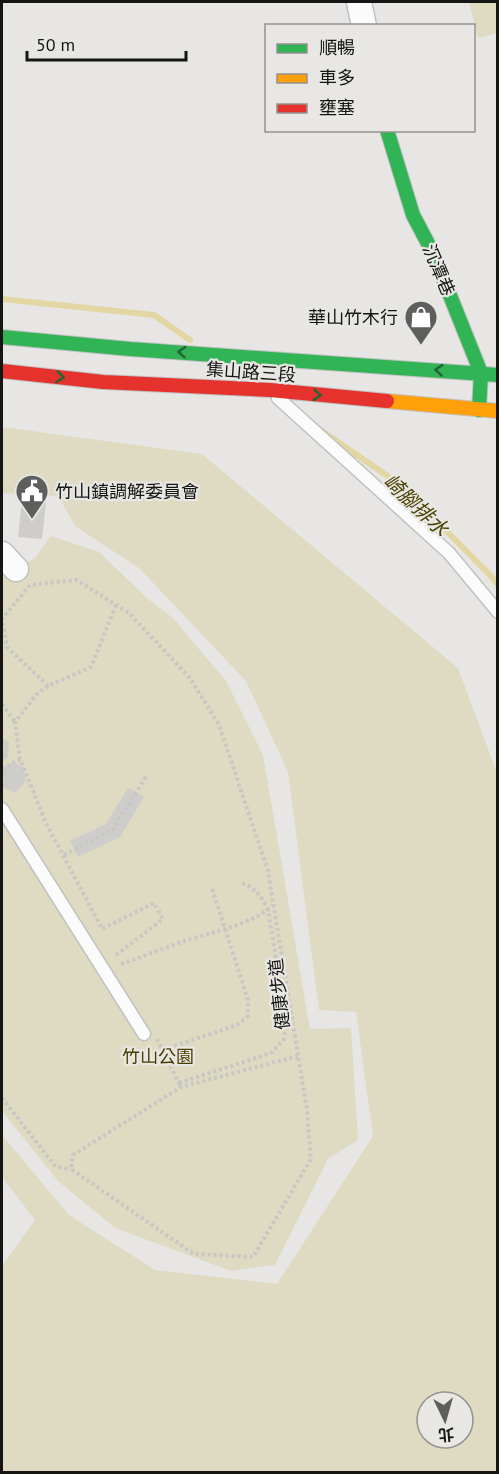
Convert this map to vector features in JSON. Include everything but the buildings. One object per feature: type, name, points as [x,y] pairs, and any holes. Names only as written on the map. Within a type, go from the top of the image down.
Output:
[{"type":"main road","name":"沉潭巷","points":[[388,132],[413,215],[433,253],[481,373],[479,410]]},
{"type":"main road","name":"集山路三段","points":[[2,337],[130,349],[479,410],[498,411]]},
{"type":"main road","name":"集山路三段","points":[[2,371],[103,382],[273,374],[481,373],[498,375]]},
{"type":"street","points":[[359,2],[364,24]]},
{"type":"lane","points":[[273,374],[449,553],[498,612]]},
{"type":"lane","points":[[2,809],[148,1032]]},
{"type":"path","points":[[2,1098],[56,1167],[71,1169],[194,1254],[253,1257],[311,1159],[307,1110],[268,871],[219,724],[190,678],[135,618],[77,580],[30,585],[2,619],[7,647],[48,686]]},
{"type":"path","points":[[15,722],[36,695],[48,686],[91,667],[116,605]]},
{"type":"path","points":[[2,704],[15,722],[20,759],[46,823],[102,929],[154,903],[163,919],[116,955],[120,964],[245,922],[274,905]]},
{"type":"path","points":[[2,770],[20,759]]},
{"type":"path","points":[[64,855],[113,829],[147,775]]},
{"type":"path","name":"健康步道","points":[[180,1085],[271,1053],[284,1039],[286,1020],[268,910],[262,897],[254,888],[240,882]]},
{"type":"path","points":[[163,1050],[237,1025],[248,1016],[248,1000],[212,888]]},
{"type":"path","points":[[148,1032],[163,1050],[180,1085]]},
{"type":"path","points":[[71,1169],[73,1155],[180,1085],[298,1056]]},
{"type":"green space","points":[[469,2],[497,2],[497,33],[478,38]]},
{"type":"green space","points":[[2,427],[202,454],[458,668],[497,773],[497,1472],[2,1472],[2,1266],[35,1220],[2,1177],[2,1135],[69,1215],[155,1270],[277,1284],[373,1136],[356,1012],[319,1010],[288,772],[246,681],[139,568],[75,526],[59,496],[2,493]]},
{"type":"green space","name":"竹山公園","points":[[51,536],[99,552],[148,599],[173,618],[226,681],[263,755],[310,1029],[351,1028],[358,1140],[328,1159],[275,1265],[231,1271],[115,1228],[58,1181],[2,1111],[2,575],[35,558]]},
{"type":"waterway","points":[[2,299],[154,315],[190,340]]},
{"type":"waterway","name":"崎腳排水","points":[[319,429],[402,486],[498,585]]},
{"type":"traffic: fast","points":[[388,132],[413,215],[433,253],[481,373],[479,410]]},
{"type":"traffic: fast","points":[[2,337],[130,349],[498,375]]},
{"type":"traffic: slow","points":[[387,401],[498,411]]},
{"type":"traffic: jam","points":[[2,371],[103,382],[270,390],[387,401]]},
{"type":"place","name":"華山竹木行","points":[[421,346]]},
{"type":"place","name":"竹山鎮調解委員會","points":[[32,520]]}]
